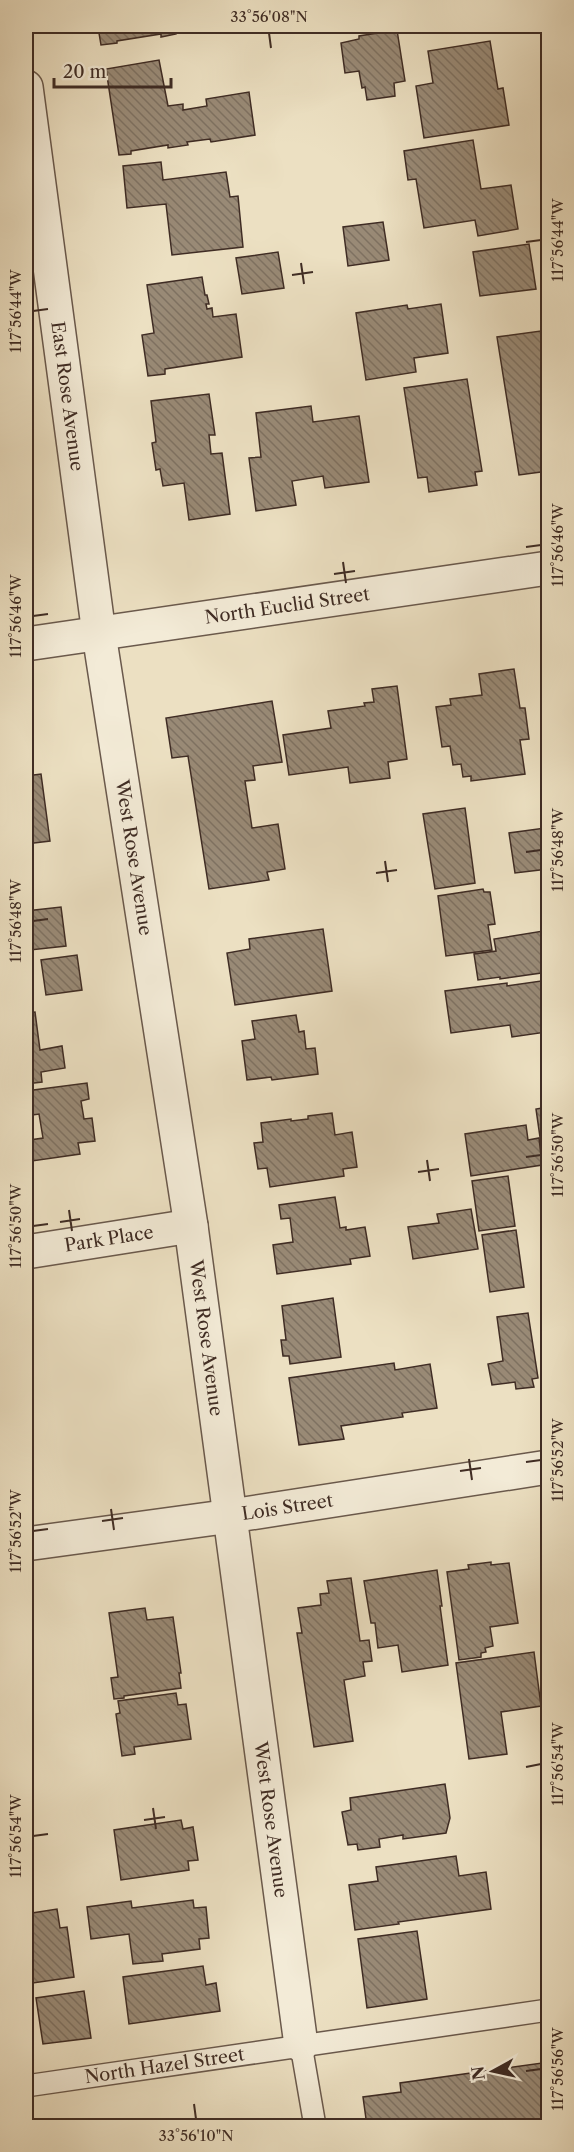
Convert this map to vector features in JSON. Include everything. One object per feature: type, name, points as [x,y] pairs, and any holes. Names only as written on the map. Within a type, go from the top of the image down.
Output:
[{"type":"street","name":"East Rose Avenue","points":[[26,87],[99,634]]},
{"type":"street","name":"North Euclid Street","points":[[26,645],[549,568]]},
{"type":"street","name":"West Rose Avenue","points":[[99,634],[191,1226],[301,2045]]},
{"type":"street","name":"Park Place","points":[[26,1252],[191,1226]]},
{"type":"street","name":"Lois Street","points":[[26,1544],[231,1516],[549,1467]]},
{"type":"lane","name":"North Hazel Street","points":[[26,2086],[549,2010]]},
{"type":"lane","points":[[301,2045],[315,2127]]},
{"type":"building","points":[[104,26],[175,26],[176,34],[161,37],[161,34],[101,45],[99,33],[105,32]]},
{"type":"building","points":[[397,30],[405,81],[394,83],[395,96],[367,100],[359,71],[345,73],[341,43],[359,39],[359,36]]},
{"type":"building","points":[[490,41],[498,89],[503,88],[509,125],[424,138],[416,86],[433,83],[428,51]]},
{"type":"building","points":[[159,60],[168,106],[183,104],[183,110],[207,106],[206,99],[249,92],[255,135],[211,142],[210,139],[187,142],[188,145],[168,148],[168,145],[119,155],[106,69]]},
{"type":"building","points":[[473,140],[481,189],[511,185],[518,229],[478,236],[475,220],[424,228],[416,179],[408,180],[404,151]]},
{"type":"building","points":[[161,162],[163,180],[226,172],[230,197],[238,196],[243,247],[172,255],[166,204],[127,208],[123,166]]},
{"type":"building","points":[[383,222],[389,260],[348,266],[343,227]]},
{"type":"building","points":[[529,244],[536,289],[480,296],[473,252]]},
{"type":"building","points":[[278,252],[284,288],[242,294],[236,258]]},
{"type":"building","points":[[202,277],[209,304],[206,304],[207,309],[212,308],[213,317],[236,314],[242,357],[165,369],[165,374],[148,376],[142,335],[154,333],[147,285]]},
{"type":"building","points":[[441,304],[448,353],[414,358],[416,372],[366,380],[356,313],[407,305],[408,309]]},
{"type":"building","points":[[548,330],[548,471],[519,475],[497,337]]},
{"type":"building","points":[[467,379],[482,471],[475,472],[477,485],[429,492],[427,477],[418,478],[404,388]]},
{"type":"building","points":[[209,394],[215,435],[209,435],[211,454],[222,453],[230,514],[189,520],[184,483],[163,486],[160,469],[156,470],[152,443],[156,442],[151,401]]},
{"type":"building","points":[[311,406],[313,422],[359,416],[369,482],[325,488],[323,476],[292,481],[296,505],[256,511],[249,458],[261,457],[256,413]]},
{"type":"building","points":[[514,669],[520,708],[525,708],[529,739],[520,740],[525,774],[471,781],[471,776],[463,777],[461,764],[453,765],[450,746],[442,747],[436,707],[451,705],[450,699],[482,695],[479,674]]},
{"type":"building","points":[[397,686],[407,759],[388,762],[390,778],[350,783],[348,767],[289,775],[283,735],[331,728],[328,711],[365,706],[364,703],[374,702],[372,689]]},
{"type":"building","points":[[272,701],[282,762],[253,766],[255,780],[245,781],[252,828],[278,824],[285,869],[267,872],[269,880],[209,889],[188,756],[172,758],[166,718]]},
{"type":"building","points":[[41,774],[50,841],[26,844],[26,776]]},
{"type":"building","points":[[465,808],[475,883],[435,889],[423,814]]},
{"type":"building","points":[[545,828],[548,869],[515,873],[509,833]]},
{"type":"building","points":[[483,889],[484,892],[490,892],[495,924],[488,925],[492,950],[446,956],[438,896]]},
{"type":"building","points":[[61,907],[66,946],[30,950],[26,911]]},
{"type":"building","points":[[323,929],[332,991],[235,1005],[227,953],[250,949],[249,939]]},
{"type":"building","points":[[543,931],[548,972],[478,980],[474,954],[496,951],[494,939]]},
{"type":"building","points":[[77,955],[82,990],[46,995],[41,960]]},
{"type":"building","points":[[548,980],[548,1035],[546,1032],[512,1037],[510,1025],[451,1033],[445,991]]},
{"type":"building","points":[[35,1012],[40,1050],[62,1046],[65,1068],[41,1072],[42,1082],[26,1084],[26,1013]]},
{"type":"building","points":[[296,1015],[299,1032],[304,1031],[306,1049],[315,1048],[318,1074],[272,1080],[271,1077],[247,1080],[242,1041],[255,1039],[252,1021]]},
{"type":"building","points":[[87,1083],[89,1099],[81,1101],[84,1119],[92,1118],[95,1141],[78,1143],[80,1154],[32,1161],[30,1140],[43,1138],[39,1114],[26,1116],[26,1091]]},
{"type":"building","points":[[548,1107],[548,1157],[543,1158],[536,1109]]},
{"type":"building","points":[[332,1113],[335,1135],[352,1132],[357,1167],[343,1169],[344,1176],[270,1187],[267,1168],[258,1169],[254,1143],[263,1142],[261,1123],[308,1119],[308,1116]]},
{"type":"building","points":[[526,1125],[528,1140],[539,1138],[542,1165],[471,1176],[465,1134]]},
{"type":"building","points":[[508,1176],[515,1226],[479,1231],[472,1181]]},
{"type":"building","points":[[335,1197],[340,1228],[346,1227],[346,1230],[365,1227],[370,1256],[350,1259],[351,1264],[277,1274],[273,1245],[293,1242],[290,1218],[281,1219],[279,1205]]},
{"type":"building","points":[[471,1209],[478,1249],[413,1259],[408,1227],[439,1223],[437,1214]]},
{"type":"building","points":[[516,1230],[524,1287],[490,1292],[482,1235]]},
{"type":"building","points":[[333,1298],[341,1357],[290,1364],[289,1356],[283,1356],[281,1340],[286,1340],[282,1306]]},
{"type":"building","points":[[528,1313],[538,1378],[532,1379],[534,1387],[516,1389],[515,1382],[492,1385],[488,1364],[503,1361],[497,1317]]},
{"type":"building","points":[[394,1363],[395,1370],[430,1364],[437,1408],[402,1413],[403,1417],[341,1426],[344,1439],[299,1445],[289,1378]]},
{"type":"building","points":[[491,1562],[491,1565],[509,1563],[518,1623],[490,1627],[493,1646],[485,1648],[486,1652],[481,1653],[481,1657],[459,1660],[447,1572],[469,1569],[468,1565]]},
{"type":"building","points":[[437,1570],[448,1665],[402,1672],[398,1645],[378,1648],[375,1623],[371,1623],[364,1581]]},
{"type":"building","points":[[351,1578],[360,1641],[369,1640],[372,1661],[363,1662],[365,1676],[344,1680],[353,1741],[314,1747],[297,1633],[302,1633],[298,1608],[321,1605],[320,1594],[329,1593],[327,1581]]},
{"type":"building","points":[[145,1608],[147,1620],[173,1617],[181,1688],[114,1699],[111,1678],[118,1677],[109,1613]]},
{"type":"building","points":[[534,1652],[541,1706],[501,1712],[507,1754],[469,1759],[456,1663]]},
{"type":"building","points":[[176,1693],[178,1705],[186,1704],[191,1739],[134,1747],[135,1754],[122,1756],[116,1714],[120,1713],[118,1701]]},
{"type":"building","points":[[445,1784],[450,1818],[446,1833],[403,1839],[403,1835],[379,1839],[380,1847],[358,1850],[357,1844],[348,1845],[342,1812],[351,1810],[350,1798]]},
{"type":"building","points":[[181,1820],[183,1829],[193,1827],[198,1860],[188,1861],[189,1870],[121,1880],[114,1830]]},
{"type":"building","points":[[456,1856],[459,1876],[486,1872],[491,1909],[355,1930],[349,1885],[378,1881],[376,1867]]},
{"type":"building","points":[[193,1900],[194,1908],[206,1907],[209,1938],[199,1939],[200,1949],[162,1954],[163,1961],[133,1964],[129,1934],[91,1939],[87,1907],[131,1901],[132,1908]]},
{"type":"building","points":[[57,1909],[60,1928],[67,1927],[74,1977],[26,1984],[26,1914]]},
{"type":"building","points":[[417,1931],[427,1999],[367,2008],[358,1939]]},
{"type":"building","points":[[203,1966],[206,1985],[216,1983],[220,2011],[129,2024],[123,1977]]},
{"type":"building","points":[[84,1991],[91,2038],[43,2044],[36,1998]]},
{"type":"building","points":[[542,2063],[548,2126],[367,2126],[363,2097],[401,2092],[400,2083]]}]
